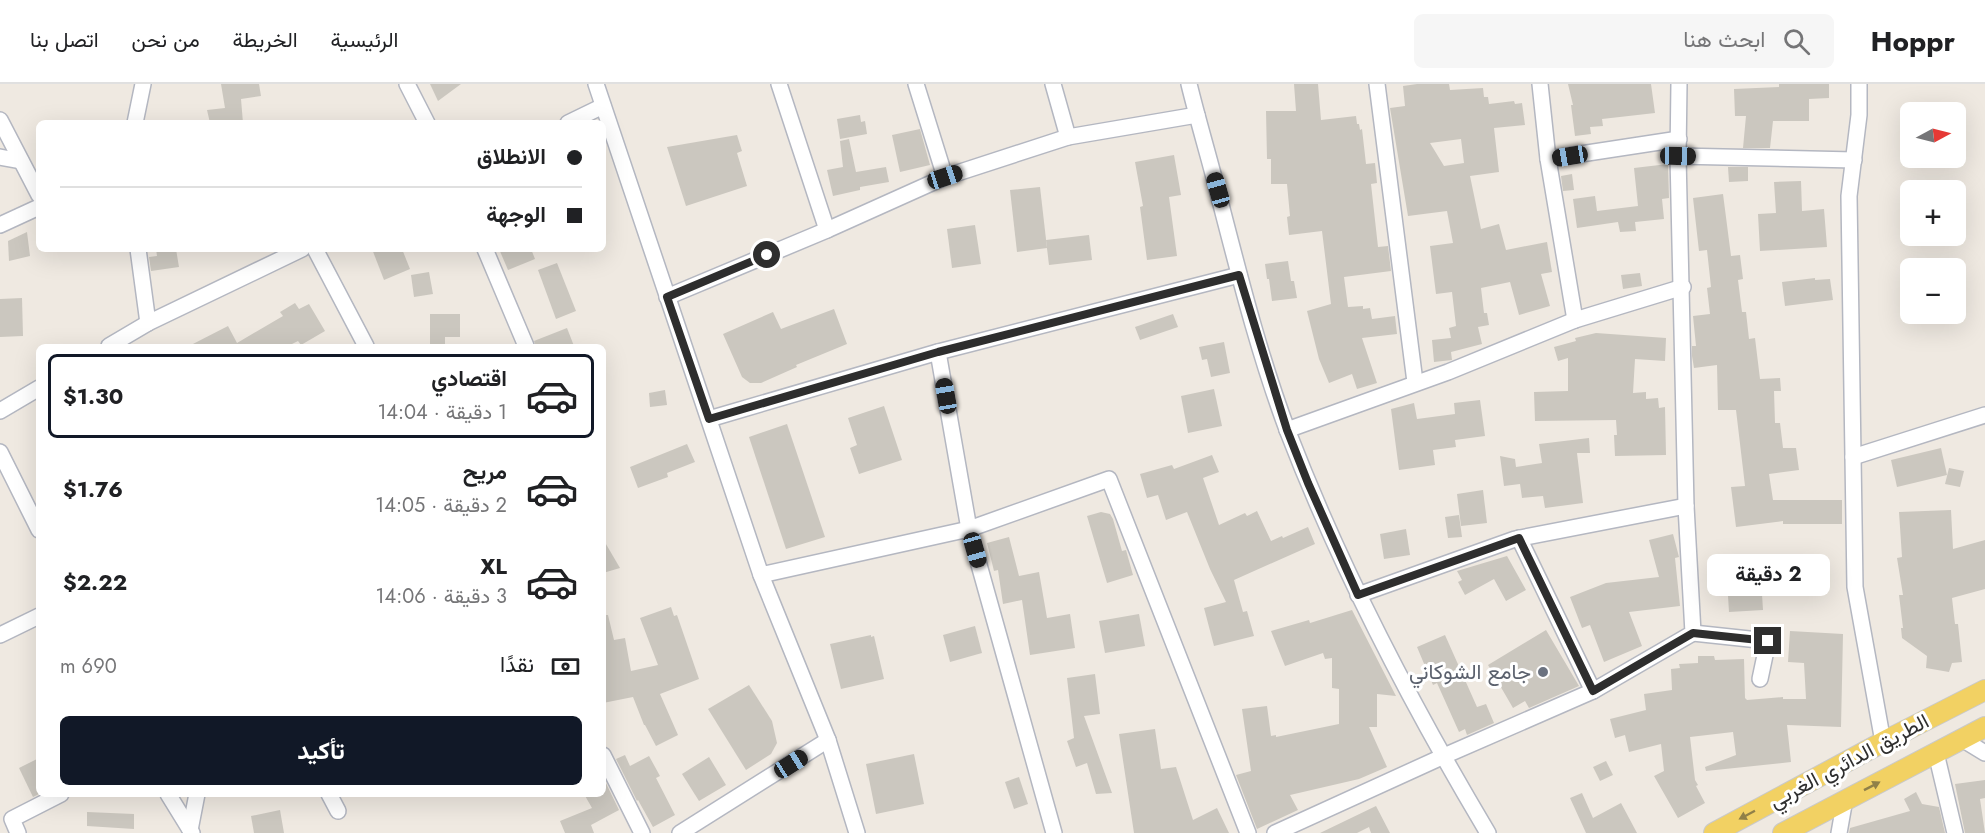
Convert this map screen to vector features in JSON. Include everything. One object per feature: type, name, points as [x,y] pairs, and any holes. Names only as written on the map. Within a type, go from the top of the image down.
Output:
[{"type":"main road","name":"الطريق الدائري الغربي","points":[[1714,833],[1985,690]]},
{"type":"main road","name":"الطريق الدائري الغربي","points":[[1783,833],[1985,727]]},
{"type":"main road","points":[[1833,769],[1845,800]]},
{"type":"street","points":[[136,120],[143,84]]},
{"type":"street","points":[[407,84],[425,120]]},
{"type":"street","points":[[596,84],[761,575],[828,740],[857,833]]},
{"type":"street","points":[[780,84],[827,230]]},
{"type":"street","points":[[916,84],[945,177]]},
{"type":"street","points":[[1053,84],[1068,137]]},
{"type":"street","points":[[1190,84],[1239,275],[1287,430],[1308,483],[1358,595],[1399,676],[1488,833]]},
{"type":"street","points":[[1377,84],[1415,382]]},
{"type":"street","points":[[1540,84],[1548,159],[1575,320]]},
{"type":"street","points":[[1679,84],[1678,156],[1683,287],[1686,506],[1693,633]]},
{"type":"street","points":[[1860,84],[1859,115],[1849,196],[1856,587],[1883,742]]},
{"type":"street","points":[[574,120],[603,106]]},
{"type":"street","points":[[667,297],[827,230],[945,177],[1068,137],[1197,116]]},
{"type":"street","points":[[0,120],[36,189]]},
{"type":"street","points":[[1548,159],[1678,139]]},
{"type":"street","points":[[1678,156],[1854,160]]},
{"type":"street","points":[[0,157],[21,160]]},
{"type":"street","points":[[0,225],[36,208]]},
{"type":"street","points":[[138,252],[148,323]]},
{"type":"street","points":[[112,344],[148,323],[296,252]]},
{"type":"street","points":[[317,252],[365,344]]},
{"type":"street","points":[[486,252],[525,344]]},
{"type":"street","points":[[709,419],[938,352],[1239,275]]},
{"type":"street","points":[[1287,430],[1448,372],[1575,320],[1683,287]]},
{"type":"street","points":[[938,352],[969,528],[1054,833]]},
{"type":"street","points":[[0,411],[36,390]]},
{"type":"street","points":[[1853,457],[1985,415]]},
{"type":"street","points":[[0,452],[36,524]]},
{"type":"street","points":[[761,575],[969,528],[1109,479],[1248,833]]},
{"type":"street","points":[[1358,595],[1519,538],[1686,506]]},
{"type":"street","points":[[1519,538],[1593,691]]},
{"type":"street","points":[[0,635],[36,617]]},
{"type":"street","points":[[1275,833],[1593,691],[1693,633],[1768,641],[1760,679]]},
{"type":"street","points":[[1962,739],[1985,753]]},
{"type":"street","points":[[680,833],[828,740]]},
{"type":"street","points":[[1936,753],[1954,833]]},
{"type":"street","points":[[606,761],[642,833]]},
{"type":"street","points":[[18,833],[12,819],[55,797]]},
{"type":"street","points":[[170,797],[191,831]]},
{"type":"street","points":[[191,831],[197,797]]},
{"type":"street","points":[[331,797],[338,811]]},
{"type":"street","points":[[1839,833],[1845,800]]},
{"type":"building","points":[[221,84],[259,84],[261,96],[241,99],[243,120],[209,120],[207,110],[225,108]]},
{"type":"building","points":[[430,84],[461,84],[438,101]]},
{"type":"building","points":[[1294,84],[1318,84],[1321,120],[1356,116],[1357,124],[1360,130],[1362,129],[1366,164],[1375,163],[1377,183],[1371,184],[1378,247],[1388,246],[1391,271],[1344,277],[1348,307],[1370,308],[1372,319],[1395,316],[1397,334],[1362,338],[1377,383],[1357,389],[1352,374],[1329,383],[1319,359],[1307,311],[1331,304],[1322,231],[1289,235],[1287,184],[1271,184],[1271,159],[1267,159],[1266,111],[1296,111]]},
{"type":"building","points":[[1449,84],[1450,90],[1483,88],[1484,97],[1488,97],[1489,104],[1514,101],[1515,104],[1522,103],[1525,125],[1494,128],[1499,172],[1470,176],[1481,229],[1499,224],[1506,250],[1547,242],[1552,272],[1541,274],[1550,306],[1519,315],[1510,282],[1481,288],[1484,313],[1487,313],[1489,325],[1478,327],[1482,344],[1451,352],[1452,360],[1434,362],[1432,340],[1451,338],[1449,328],[1456,326],[1452,292],[1436,294],[1430,246],[1453,243],[1447,211],[1408,216],[1390,108],[1405,106],[1403,86]],"holes":[[[1461,139],[1464,163],[1444,166],[1430,143]]]},
{"type":"building","points":[[1568,84],[1651,84],[1655,113],[1602,119],[1603,126],[1590,127],[1591,134],[1575,136],[1571,105],[1573,105]]},
{"type":"building","points":[[1779,84],[1829,84],[1829,98],[1809,99],[1809,121],[1773,121],[1770,148],[1743,148],[1746,116],[1735,116],[1734,89],[1779,87]]},
{"type":"building","points":[[860,115],[861,122],[865,121],[867,134],[840,139],[837,119]]},
{"type":"building","points":[[920,129],[930,165],[900,172],[892,135]]},
{"type":"building","points":[[737,135],[742,151],[737,153],[747,186],[686,206],[667,147]]},
{"type":"building","points":[[849,139],[856,172],[886,167],[889,182],[860,187],[860,190],[833,196],[827,170],[843,167],[840,141]]},
{"type":"building","points":[[1174,155],[1181,195],[1169,197],[1177,256],[1147,260],[1140,207],[1143,206],[1135,162]]},
{"type":"building","points":[[1668,164],[1669,198],[1662,199],[1664,219],[1635,222],[1636,231],[1620,232],[1618,222],[1577,228],[1573,199],[1595,196],[1597,211],[1638,206],[1634,168]]},
{"type":"building","points":[[1728,167],[1748,167],[1748,181],[1729,182]]},
{"type":"building","points":[[1572,174],[1574,190],[1563,191],[1561,176]]},
{"type":"building","points":[[1801,181],[1802,211],[1824,209],[1827,247],[1760,251],[1758,214],[1776,213],[1774,182]]},
{"type":"building","points":[[1040,187],[1047,248],[1017,252],[1010,190]]},
{"type":"building","points":[[1723,194],[1731,256],[1740,255],[1743,279],[1738,280],[1742,312],[1746,312],[1749,339],[1755,338],[1760,379],[1780,378],[1781,391],[1774,391],[1775,423],[1780,423],[1783,448],[1796,448],[1799,470],[1769,474],[1773,500],[1842,500],[1842,524],[1783,524],[1783,521],[1736,527],[1731,487],[1745,486],[1736,410],[1718,410],[1717,365],[1694,368],[1692,356],[1692,346],[1696,346],[1693,316],[1710,314],[1707,288],[1711,287],[1707,250],[1699,251],[1693,198]]},
{"type":"building","points":[[975,225],[981,264],[952,268],[947,229]]},
{"type":"building","points":[[27,232],[30,256],[9,261],[8,241]]},
{"type":"building","points":[[1089,235],[1092,260],[1049,265],[1046,240]]},
{"type":"building","points":[[156,252],[176,252],[179,267],[151,271],[149,257],[157,256]]},
{"type":"building","points":[[373,252],[403,252],[410,269],[384,280]]},
{"type":"building","points":[[500,252],[532,252],[535,259],[508,270]]},
{"type":"building","points":[[1288,261],[1291,281],[1294,281],[1297,298],[1272,301],[1265,264]]},
{"type":"building","points":[[557,263],[576,311],[556,319],[538,270]]},
{"type":"building","points":[[429,272],[433,294],[414,297],[411,275]]},
{"type":"building","points":[[1640,273],[1642,286],[1623,289],[1621,275]]},
{"type":"building","points":[[1815,278],[1815,280],[1830,279],[1833,300],[1785,306],[1782,282]]},
{"type":"building","points":[[22,298],[23,336],[0,337],[0,299]]},
{"type":"building","points":[[295,303],[299,309],[309,304],[325,331],[303,344],[298,341],[292,344],[193,344],[228,326],[237,343],[283,316],[280,312]]},
{"type":"building","points":[[834,309],[847,344],[796,365],[797,367],[761,383],[750,383],[742,377],[723,334],[773,312],[781,329]]},
{"type":"building","points":[[430,314],[460,314],[460,337],[445,337],[445,344],[430,344]]},
{"type":"building","points":[[1173,314],[1178,327],[1140,340],[1135,327]]},
{"type":"building","points":[[567,328],[573,344],[535,344],[534,341]]},
{"type":"building","points":[[1596,333],[1666,338],[1665,361],[1635,359],[1633,393],[1646,392],[1646,399],[1658,398],[1659,408],[1665,407],[1666,455],[1615,456],[1616,420],[1535,421],[1534,392],[1568,391],[1568,358],[1558,361],[1554,347],[1576,341],[1575,338]]},
{"type":"building","points":[[1224,342],[1230,373],[1211,377],[1207,359],[1202,360],[1199,347]]},
{"type":"building","points":[[1214,389],[1222,426],[1188,433],[1181,396]]},
{"type":"building","points":[[665,390],[667,405],[650,407],[649,393]]},
{"type":"building","points":[[1480,400],[1485,436],[1455,440],[1456,447],[1433,450],[1435,465],[1399,470],[1391,409],[1414,403],[1417,419],[1455,414],[1454,403]]},
{"type":"building","points":[[884,406],[902,460],[859,474],[850,448],[857,445],[848,418]]},
{"type":"building","points":[[787,424],[825,537],[786,549],[749,437]]},
{"type":"building","points":[[1589,438],[1590,453],[1577,453],[1583,503],[1545,508],[1543,496],[1522,498],[1520,484],[1504,486],[1500,456],[1515,459],[1516,467],[1542,463],[1539,444]]},
{"type":"building","points":[[687,444],[695,462],[667,473],[668,477],[638,488],[630,467]]},
{"type":"building","points":[[1941,448],[1947,475],[1897,487],[1891,460]]},
{"type":"building","points":[[1212,455],[1219,472],[1203,478],[1219,525],[1245,513],[1247,516],[1257,511],[1271,541],[1308,527],[1315,544],[1234,580],[1243,612],[1247,611],[1254,636],[1214,646],[1204,608],[1226,602],[1187,512],[1166,520],[1158,495],[1147,498],[1140,474],[1172,465],[1174,469]]},
{"type":"building","points":[[1949,468],[1964,471],[1960,487],[1945,484]]},
{"type":"building","points":[[1483,490],[1487,523],[1461,526],[1457,494]]},
{"type":"building","points":[[1951,510],[1953,549],[1985,540],[1985,589],[1952,598],[1955,624],[1958,624],[1962,662],[1952,663],[1949,672],[1926,668],[1927,656],[1902,638],[1899,595],[1903,595],[1897,558],[1902,557],[1899,512]]},
{"type":"building","points":[[1101,512],[1110,514],[1113,519],[1122,551],[1126,550],[1133,575],[1107,583],[1087,516]]},
{"type":"building","points":[[1459,515],[1462,537],[1448,538],[1445,517]]},
{"type":"building","points":[[1406,529],[1410,555],[1384,559],[1380,534]]},
{"type":"building","points":[[1673,534],[1679,557],[1675,558],[1680,606],[1629,612],[1642,646],[1604,662],[1590,625],[1582,628],[1570,597],[1606,583],[1659,577],[1649,540]]},
{"type":"building","points":[[1009,537],[1019,576],[1039,572],[1047,618],[1070,614],[1075,648],[1030,655],[1022,600],[1003,604],[998,570],[994,571],[987,543]]},
{"type":"building","points":[[606,544],[620,568],[606,572]]},
{"type":"building","points":[[1507,556],[1526,590],[1506,601],[1494,579],[1465,595],[1458,582],[1462,580],[1457,571]]},
{"type":"building","points":[[1761,578],[1763,610],[1729,612],[1727,580]]},
{"type":"building","points":[[671,607],[674,616],[677,615],[699,679],[660,694],[678,735],[656,746],[644,725],[633,697],[606,702],[606,615],[608,615],[614,640],[625,638],[631,671],[658,665],[640,618]]},
{"type":"building","points":[[1352,610],[1396,696],[1377,694],[1377,727],[1369,727],[1387,767],[1359,779],[1290,795],[1298,810],[1257,829],[1236,775],[1251,771],[1242,709],[1267,706],[1271,736],[1276,735],[1276,737],[1339,724],[1339,689],[1332,688],[1332,658],[1325,659],[1323,653],[1285,666],[1271,631],[1309,620],[1310,623]]},
{"type":"building","points":[[1139,614],[1145,646],[1105,653],[1099,621]]},
{"type":"building","points":[[975,626],[982,653],[950,662],[943,635]]},
{"type":"building","points":[[1546,630],[1579,686],[1529,708],[1525,701],[1513,708],[1488,665]]},
{"type":"building","points":[[1790,631],[1843,634],[1841,727],[1787,725],[1791,762],[1706,771],[1705,767],[1736,755],[1733,732],[1690,737],[1695,780],[1698,785],[1696,786],[1705,803],[1678,818],[1654,776],[1664,771],[1661,744],[1629,752],[1625,735],[1615,738],[1610,719],[1646,710],[1644,694],[1672,690],[1671,669],[1680,668],[1679,664],[1698,663],[1698,656],[1714,656],[1715,660],[1744,659],[1745,698],[1747,700],[1783,697],[1783,699],[1806,699],[1804,663],[1788,662]]},
{"type":"building","points":[[871,635],[871,637],[874,636],[884,679],[841,689],[830,644]]},
{"type":"building","points":[[1445,635],[1477,707],[1486,704],[1494,723],[1467,735],[1465,729],[1459,732],[1437,683],[1433,685],[1417,647]]},
{"type":"building","points":[[1095,674],[1100,714],[1084,716],[1112,793],[1096,794],[1087,763],[1076,767],[1067,741],[1074,738],[1067,678]]},
{"type":"building","points":[[749,685],[772,721],[777,743],[771,754],[746,770],[708,709]]},
{"type":"building","points":[[1155,729],[1161,769],[1176,767],[1193,820],[1217,808],[1229,833],[1134,833],[1119,734]]},
{"type":"building","points":[[914,754],[924,804],[876,814],[866,764]]},
{"type":"building","points":[[625,755],[630,766],[649,756],[660,776],[656,778],[675,815],[653,827],[616,759]]},
{"type":"building","points":[[709,757],[726,785],[699,801],[682,774]]},
{"type":"building","points":[[36,760],[36,796],[33,797],[19,768]]},
{"type":"building","points":[[1606,761],[1613,775],[1600,781],[1593,767]]},
{"type":"building","points":[[1019,777],[1028,804],[1014,809],[1005,782]]},
{"type":"building","points":[[1985,780],[1985,798],[1980,799],[1985,833],[1965,833],[1955,784]]},
{"type":"building","points":[[606,783],[619,810],[591,825],[594,833],[565,833],[560,821],[592,808],[586,797],[606,797]]},
{"type":"building","points":[[1916,792],[1922,804],[1939,807],[1945,833],[1849,833],[1850,828],[1910,811],[1904,799]]},
{"type":"building","points":[[1582,793],[1593,818],[1621,803],[1637,833],[1586,833],[1570,798]]},
{"type":"building","points":[[1376,806],[1390,833],[1371,833],[1369,827],[1357,833],[1320,833]]},
{"type":"building","points":[[280,810],[284,833],[254,833],[251,816]]},
{"type":"building","points":[[87,812],[134,814],[134,829],[87,826]]},
{"type":"place","name":"جامع الشوكاني","points":[[1543,672]]},
{"type":"route","points":[[767,255],[667,297],[709,419],[938,352],[1239,275],[1287,430],[1358,595],[1519,538],[1593,691],[1693,633],[1768,641]]}]
